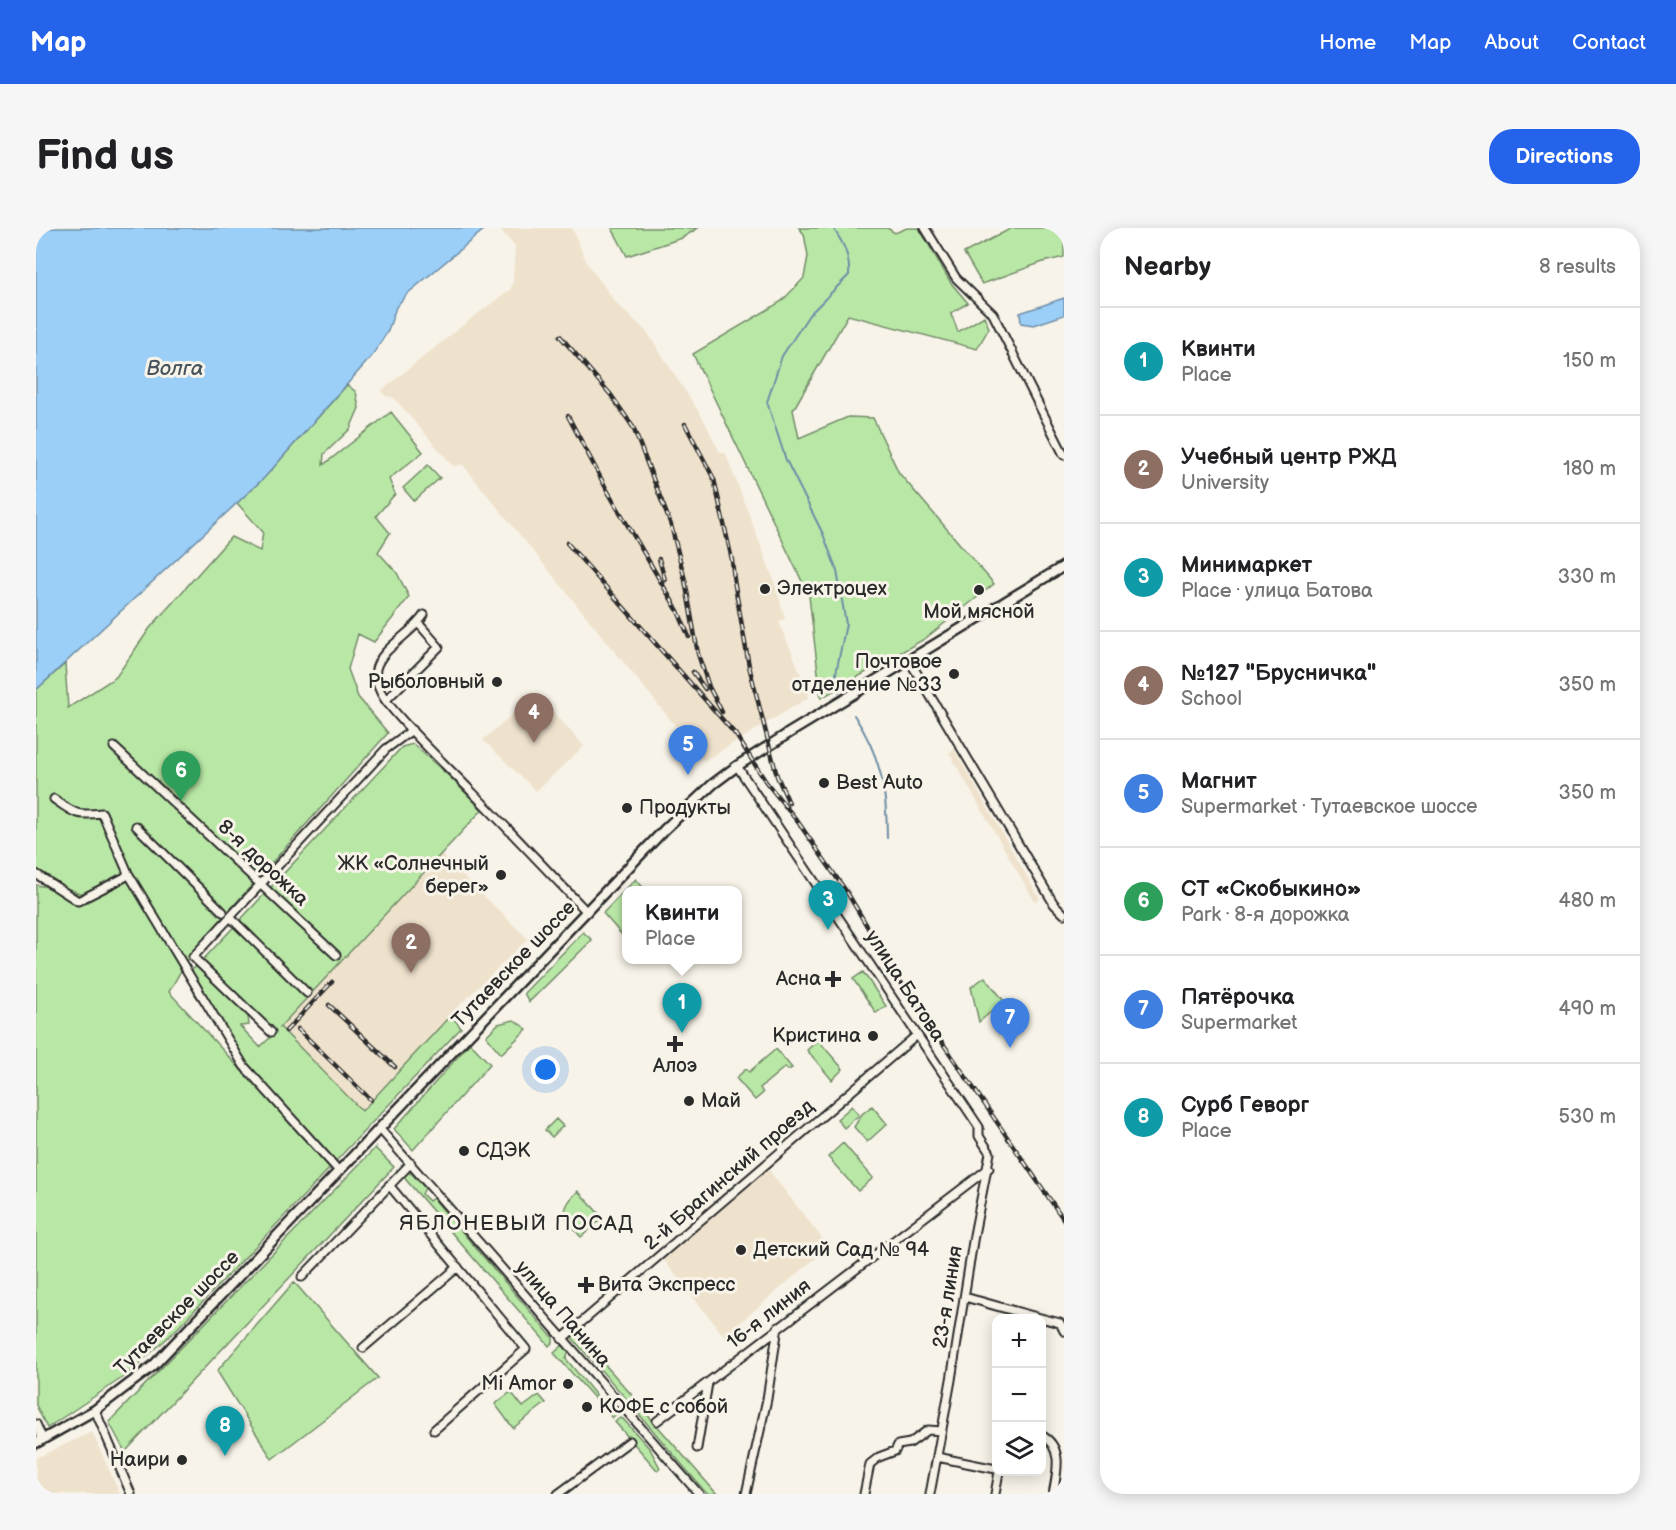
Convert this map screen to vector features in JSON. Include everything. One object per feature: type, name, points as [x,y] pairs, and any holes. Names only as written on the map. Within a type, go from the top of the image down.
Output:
[{"type":"main road","name":"Тутаевское шоссе","points":[[40,1442],[95,1410],[153,1366],[687,808],[713,784],[737,766],[1064,566]]},
{"type":"street","points":[[925,228],[956,278],[993,314],[1064,455]]},
{"type":"street","points":[[424,615],[418,624],[381,657],[376,668],[376,678],[386,700],[587,912]]},
{"type":"street","points":[[386,700],[439,647],[418,624]]},
{"type":"street","points":[[909,660],[1054,904],[1064,914]]},
{"type":"street","points":[[271,1032],[193,957],[386,749],[412,730]]},
{"type":"street","name":"8-я дорожка","points":[[114,747],[336,955]]},
{"type":"street","name":"улица Батова","points":[[737,766],[979,1127],[979,1136],[990,1153],[989,1168]]},
{"type":"street","points":[[54,799],[69,810],[81,815],[102,813],[128,873],[244,1066],[339,1170]]},
{"type":"street","points":[[136,826],[223,912]]},
{"type":"street","points":[[36,874],[78,901],[125,877],[128,873]]},
{"type":"street","points":[[231,918],[308,993]]},
{"type":"street","name":"2-й Брагинский проезд","points":[[562,1339],[917,1035]]},
{"type":"street","name":"улица Панина","points":[[380,1128],[699,1494]]},
{"type":"street","points":[[302,1277],[411,1163]]},
{"type":"street","name":"23-я линия","points":[[930,1494],[974,1235],[989,1168]]},
{"type":"street","name":"16-я линия","points":[[657,1421],[989,1168]]},
{"type":"street","points":[[388,1185],[526,1349],[434,1430]]},
{"type":"street","points":[[363,1348],[458,1267]]},
{"type":"street","points":[[965,1297],[1000,1306],[1012,1312],[1060,1323],[1064,1331]]},
{"type":"street","points":[[746,1494],[767,1400],[778,1327]]},
{"type":"street","points":[[697,1448],[708,1383]]},
{"type":"street","points":[[95,1410],[130,1494]]},
{"type":"street","points":[[36,1424],[40,1442]]},
{"type":"street","points":[[864,1494],[870,1464],[879,1456],[895,1451],[898,1445],[910,1443],[928,1430],[942,1431]]},
{"type":"street","points":[[1046,1438],[1057,1450],[1058,1464],[1053,1494]]},
{"type":"street","points":[[558,1494],[630,1442]]},
{"type":"street","points":[[937,1457],[992,1469]]},
{"type":"street","points":[[995,1494],[997,1476]]},
{"type":"shaded area","points":[[499,228],[572,228],[587,263],[617,304],[647,332],[704,420],[719,451],[726,454],[773,578],[785,618],[779,622],[809,693],[808,698],[704,761],[463,465],[453,466],[394,398],[385,396],[381,391],[510,290],[513,281],[515,247]]},
{"type":"shaded area","points":[[530,699],[542,700],[584,746],[536,791],[483,740]]},
{"type":"shaded area","points":[[954,749],[1040,899],[1035,902],[949,753]]},
{"type":"shaded area","points":[[441,854],[528,939],[458,1007],[362,1112],[280,1028]]},
{"type":"shaded area","points":[[767,1168],[829,1247],[724,1336],[662,1258]]},
{"type":"shaded area","points":[[92,1432],[120,1494],[36,1494],[36,1458]]},
{"type":"green space","points":[[612,228],[698,228],[682,238],[627,256]]},
{"type":"green space","points":[[799,228],[887,228],[895,233],[907,228],[919,228],[951,283],[968,303],[951,313],[958,332],[984,316],[989,328],[977,349],[848,315],[793,410],[799,438],[848,417],[873,418],[899,473],[994,584],[926,638],[821,698],[809,596],[693,354],[782,301],[804,278],[808,256],[804,234]]},
{"type":"green space","points":[[1012,228],[1064,228],[1064,257],[1043,262],[982,284],[964,253]]},
{"type":"green space","points":[[347,385],[356,392],[359,408],[350,429],[324,454],[323,465],[391,412],[423,452],[389,479],[395,494],[376,516],[390,533],[378,552],[397,573],[409,597],[374,642],[358,634],[348,669],[358,697],[388,733],[191,953],[169,992],[331,1167],[173,1333],[125,1376],[47,1428],[36,1405],[36,885],[80,893],[60,886],[36,869],[36,690],[65,664],[68,708],[116,677],[150,628],[231,537],[260,551],[263,532],[237,503],[265,477]]},
{"type":"green space","points":[[428,465],[440,478],[414,501],[403,488]]},
{"type":"green space","points":[[413,744],[482,810],[280,1027],[362,1111],[451,1015],[461,1028],[336,1161],[255,1074],[195,995],[187,973],[197,966],[248,1016],[249,1025],[240,1026],[260,1047],[273,1035],[199,964],[402,747]]},
{"type":"green space","points":[[636,879],[642,886],[629,886]]},
{"type":"green space","points":[[622,893],[622,935],[603,913]]},
{"type":"green space","points":[[583,932],[592,940],[529,1002],[524,993]]},
{"type":"green space","points":[[863,972],[886,1006],[876,1013],[853,979]]},
{"type":"green space","points":[[985,977],[1004,1001],[979,1022],[971,987]]},
{"type":"green space","points":[[514,1020],[527,1029],[501,1054],[486,1036],[498,1024]]},
{"type":"green space","points":[[818,1040],[843,1069],[832,1080],[807,1050]]},
{"type":"green space","points":[[470,1043],[490,1064],[413,1150],[394,1129]]},
{"type":"green space","points":[[776,1049],[792,1068],[788,1070],[785,1067],[760,1088],[763,1093],[755,1100],[736,1078],[746,1069],[749,1072]]},
{"type":"green space","points":[[852,1106],[859,1115],[844,1128],[837,1119]]},
{"type":"green space","points":[[872,1106],[887,1124],[867,1142],[854,1127],[862,1114]]},
{"type":"green space","points":[[556,1119],[563,1126],[552,1137],[545,1130]]},
{"type":"green space","points":[[843,1143],[873,1178],[858,1191],[828,1157]]},
{"type":"green space","points":[[375,1148],[394,1167],[125,1452],[109,1422]]},
{"type":"green space","points":[[407,1172],[412,1174],[425,1188],[422,1194],[429,1201],[433,1198],[553,1338],[549,1346],[401,1174]]},
{"type":"green space","points":[[578,1191],[603,1218],[581,1237],[570,1225],[565,1214],[567,1204]]},
{"type":"green space","points":[[294,1282],[378,1378],[272,1459],[217,1371]]},
{"type":"green space","points":[[576,1332],[638,1402],[634,1405],[630,1403],[573,1339],[572,1335]]},
{"type":"green space","points":[[563,1345],[569,1352],[566,1359],[608,1410],[612,1408],[617,1413],[612,1418],[554,1353]]},
{"type":"green space","points":[[511,1392],[523,1407],[539,1395],[546,1403],[513,1428],[495,1404]]},
{"type":"green space","points":[[640,1406],[717,1494],[707,1494],[638,1413]]},
{"type":"green space","points":[[620,1418],[650,1449],[660,1468],[657,1470],[615,1422]]},
{"type":"water","name":"Волга","points":[[36,228],[486,228],[407,294],[396,307],[388,331],[372,356],[265,477],[36,690]]},
{"type":"water","points":[[1064,298],[1064,315],[1034,325],[1021,323],[1020,313]]},
{"type":"waterway","points":[[833,228],[846,250],[849,275],[809,315],[782,356],[767,402],[786,460],[823,534],[837,571],[846,624],[836,673],[839,692]]},
{"type":"waterway","points":[[854,715],[871,745],[881,774],[886,805],[887,838]]},
{"type":"railway","points":[[560,336],[611,395],[633,427],[671,525],[685,580],[698,654],[709,687],[722,712]]},
{"type":"railway","points":[[568,416],[607,490],[678,611],[689,637]]},
{"type":"railway","points":[[685,424],[714,479],[732,560],[749,666],[777,776],[789,803]]},
{"type":"railway","points":[[567,543],[736,735],[766,782],[798,822],[848,894],[896,975],[1064,1220]]},
{"type":"railway","points":[[659,559],[665,580]]},
{"type":"railway","points":[[693,672],[705,689]]},
{"type":"railway","points":[[286,1031],[332,982]]},
{"type":"railway","points":[[329,1005],[395,1067]]},
{"type":"railway","points":[[298,1029],[371,1100]]},
{"type":"place","name":"Электроцех","points":[[765,589]]},
{"type":"place","name":"Мой мясной","points":[[979,590]]},
{"type":"place","name":"Почтовое отделение №33","points":[[954,674]]},
{"type":"place","name":"Рыболовный","points":[[497,682]]},
{"type":"place","name":"№127 \"Брусничка\"","points":[[534,743]]},
{"type":"place","name":"Магнит","points":[[688,775]]},
{"type":"place","name":"Best Auto","points":[[824,783]]},
{"type":"place","name":"СТ «Скобыкино»","points":[[181,801]]},
{"type":"place","name":"Продукты","points":[[627,808]]},
{"type":"place","name":"ЖК «Солнечный берег»","points":[[501,875]]},
{"type":"place","name":"Минимаркет","points":[[828,930]]},
{"type":"place","name":"Учебный центр РЖД","points":[[411,973]]},
{"type":"place","name":"Асна","points":[[833,979]]},
{"type":"place","name":"Квинти","points":[[682,1033]]},
{"type":"place","name":"Кристина","points":[[873,1036]]},
{"type":"place","name":"Алоэ","points":[[675,1044]]},
{"type":"place","name":"Пятёрочка","points":[[1010,1048]]},
{"type":"place","name":"Май","points":[[689,1101]]},
{"type":"place","name":"СДЭК","points":[[464,1151]]},
{"type":"place","name":"Детский Сад № 94","points":[[741,1250]]},
{"type":"place","name":"Вита Экспресс","points":[[586,1285]]},
{"type":"place","name":"Mi Amor","points":[[568,1384]]},
{"type":"place","name":"КОФЕ с собой","points":[[587,1407]]},
{"type":"place","name":"Сурб Геворг","points":[[225,1456]]},
{"type":"place","name":"Наири","points":[[182,1460]]},
{"type":"district","name":"ЯБЛОНЕВЫЙ ПОСАД","points":[[517,1223]]}]
